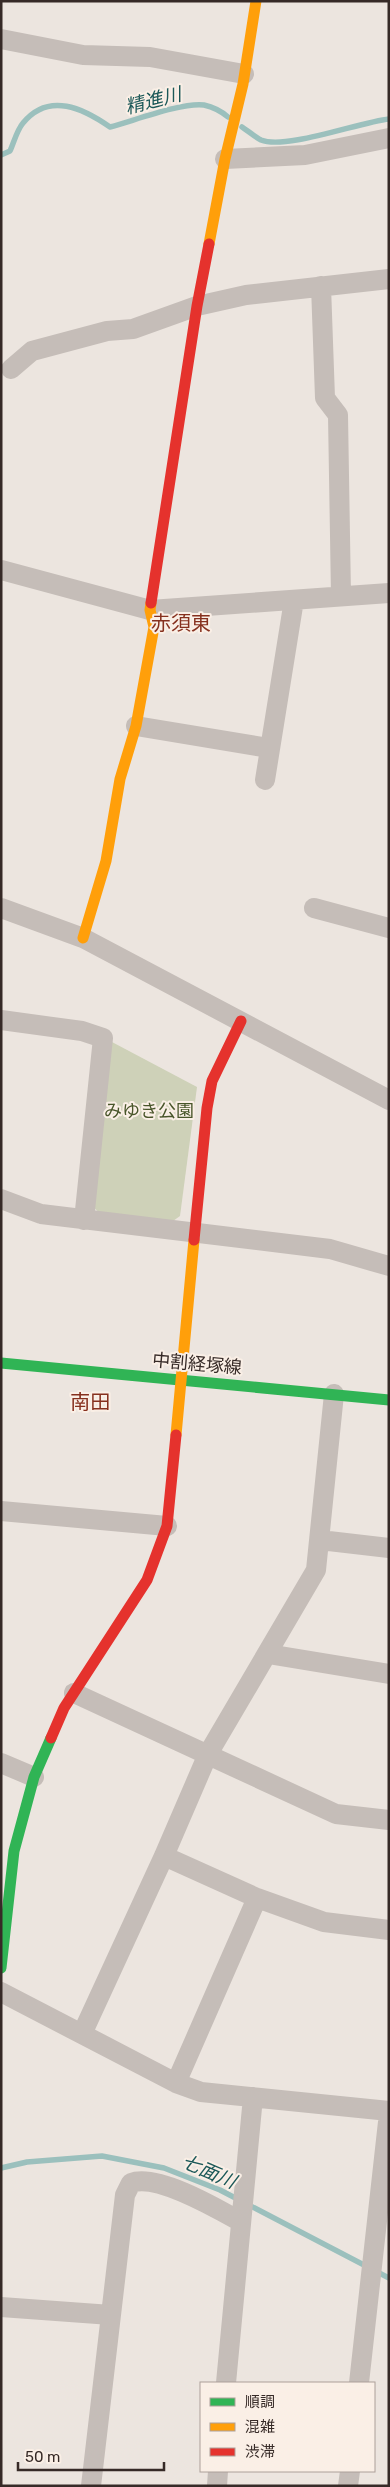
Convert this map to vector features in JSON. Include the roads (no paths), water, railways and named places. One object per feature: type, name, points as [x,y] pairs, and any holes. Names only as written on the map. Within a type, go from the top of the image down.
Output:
[{"type":"street","points":[[83,938],[106,860],[120,779],[136,726],[154,627],[150,610],[197,306],[225,159],[244,74],[256,1]]},
{"type":"street","points":[[1,39],[83,55],[150,57],[244,74]]},
{"type":"street","points":[[225,159],[305,155],[389,138]]},
{"type":"street","points":[[11,369],[32,351],[107,331],[133,329],[197,306],[246,295],[389,279]]},
{"type":"street","points":[[321,286],[325,398],[338,415],[341,596]]},
{"type":"street","points":[[1,570],[150,610],[389,593]]},
{"type":"street","points":[[265,780],[294,600]]},
{"type":"street","points":[[136,726],[269,748]]},
{"type":"street","points":[[1,908],[83,938],[389,1100]]},
{"type":"street","points":[[314,908],[389,928]]},
{"type":"street","points":[[1,1020],[82,1031],[103,1038],[84,1220]]},
{"type":"street","points":[[1,1968],[14,1851],[34,1777],[64,1708],[147,1580],[167,1526],[207,1108],[212,1080],[241,1021]]},
{"type":"street","points":[[1,1199],[41,1214],[196,1231],[330,1249],[389,1266]]},
{"type":"street","name":"中割経塚線","points":[[1,1364],[389,1400]]},
{"type":"street","points":[[82,2034],[164,1856],[208,1754],[316,1570],[334,1394]]},
{"type":"street","points":[[1,1511],[167,1526]]},
{"type":"street","points":[[320,1540],[389,1548]]},
{"type":"street","points":[[268,1654],[389,1674]]},
{"type":"street","points":[[74,1692],[336,1814],[389,1820]]},
{"type":"street","points":[[1,1763],[34,1777]]},
{"type":"street","points":[[164,1856],[257,1898],[324,1922],[389,1930]]},
{"type":"street","points":[[176,2083],[257,1898]]},
{"type":"street","points":[[1,1992],[176,2083],[201,2092],[389,2112],[359,2382]]},
{"type":"street","points":[[226,2382],[253,2097]]},
{"type":"street","points":[[91,2486],[125,2195],[132,2183],[146,2180],[181,2192],[242,2218]]},
{"type":"street","points":[[1,2307],[111,2315]]},
{"type":"street","points":[[216,2486],[218,2472]]},
{"type":"street","points":[[348,2486],[350,2472]]},
{"type":"waterway","name":"精進川","points":[[1,155],[10,151],[21,126],[33,113],[55,105],[78,109],[110,127],[171,109],[195,105],[211,107],[228,117]]},
{"type":"waterway","name":"精進川","points":[[242,127],[261,140],[272,142],[305,139],[389,119]]},
{"type":"waterway","name":"七面川","points":[[1,2168],[27,2162],[102,2156],[164,2168],[220,2190],[389,2278]]},
{"type":"district","name":"赤須東","points":[[181,623]]},
{"type":"district","name":"南田","points":[[90,1402]]},
{"type":"park label","name":"みゆき公園","points":[[149,1111]]}]
